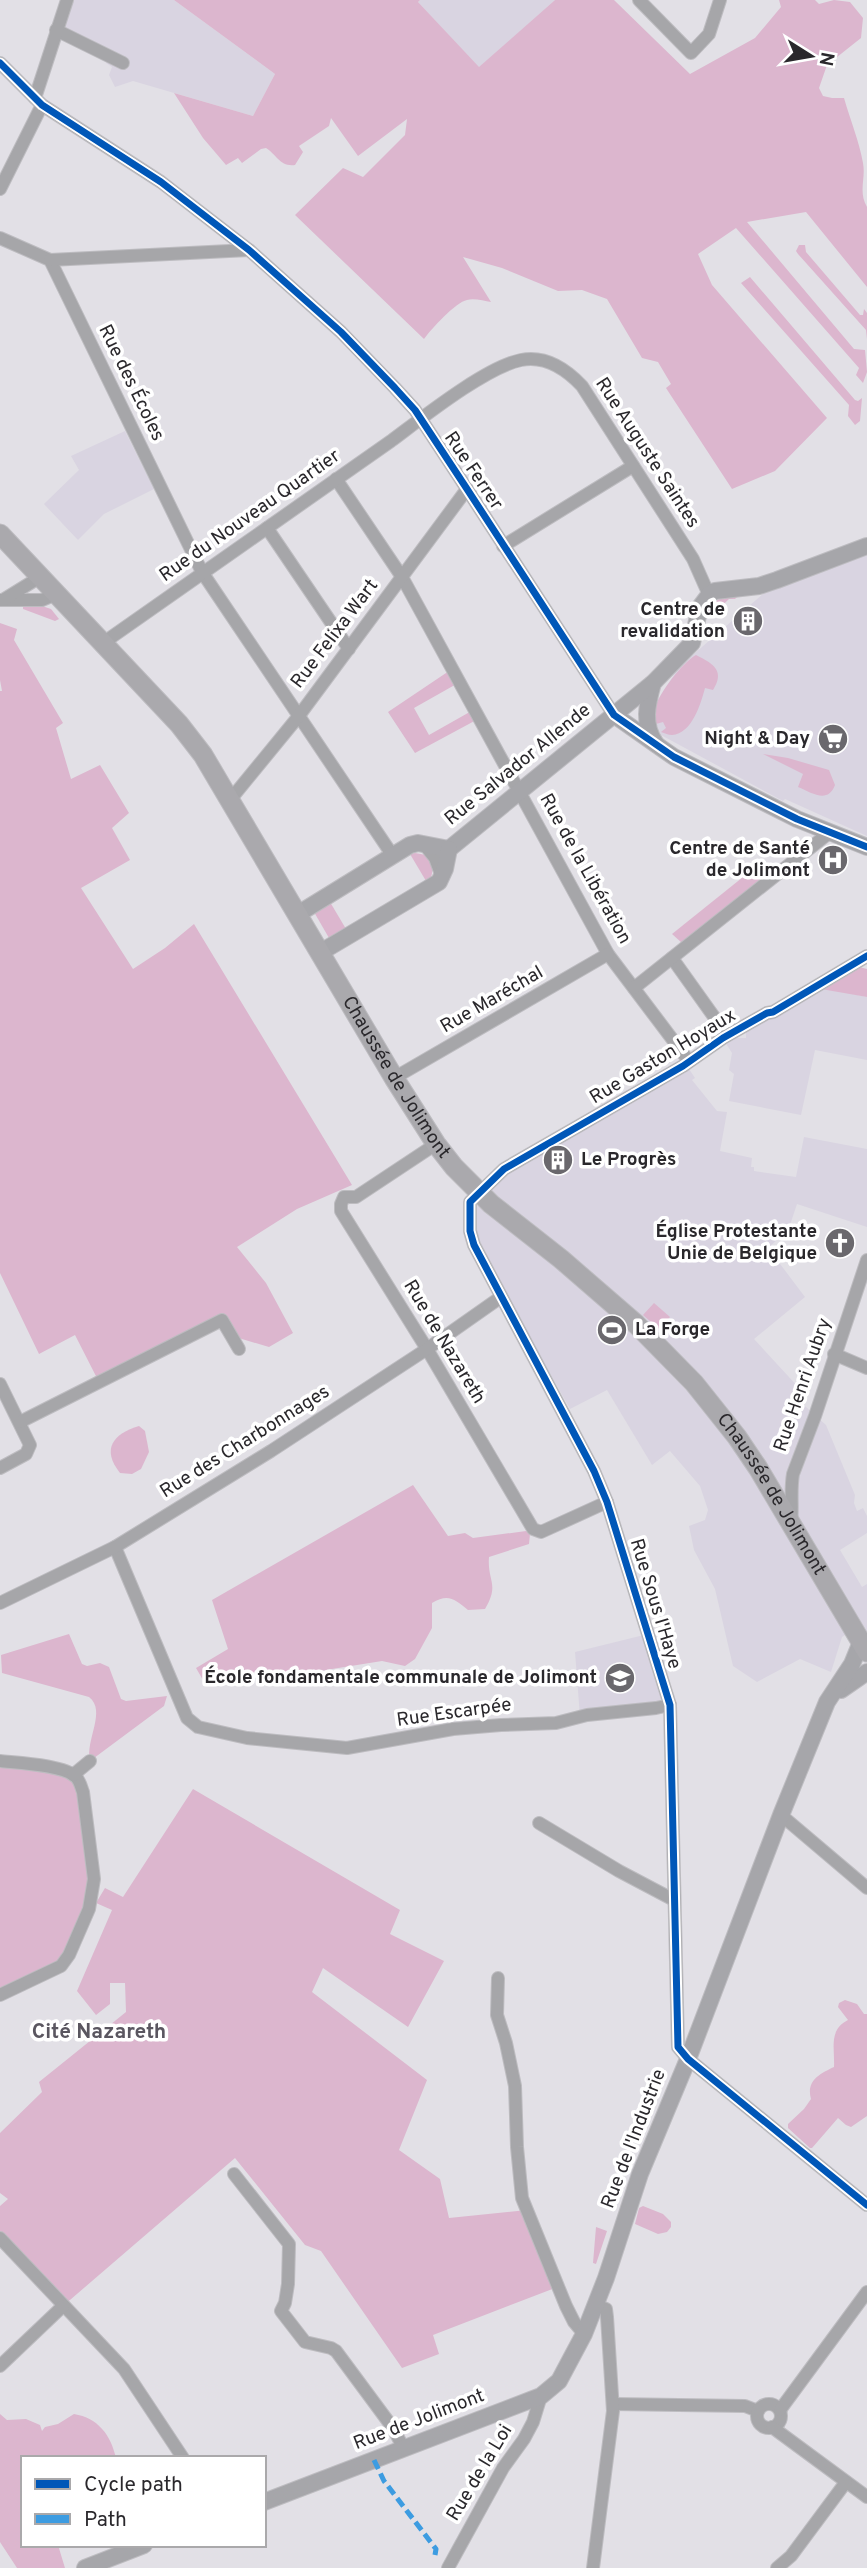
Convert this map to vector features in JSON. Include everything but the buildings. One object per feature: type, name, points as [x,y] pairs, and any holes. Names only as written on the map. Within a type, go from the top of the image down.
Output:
[{"type":"main road","name":"Chaussée de Jolimont","points":[[0,534],[179,724],[203,755],[394,1078],[436,1144],[479,1192],[611,1302],[675,1363],[737,1437],[864,1647]]},
{"type":"street","points":[[0,189],[39,101],[56,30],[67,0]]},
{"type":"street","points":[[639,0],[691,53],[709,34],[720,0]]},
{"type":"street","points":[[56,30],[123,63]]},
{"type":"street","name":"Rue Ferrer","points":[[0,64],[39,101],[161,183],[249,250],[341,332],[395,388],[415,410],[614,715],[659,749],[763,803],[867,847]]},
{"type":"street","points":[[0,238],[50,260],[249,250]]},
{"type":"street","name":"Rue des Écoles","points":[[50,260],[202,572],[393,856]]},
{"type":"street","name":"Rue Auguste Saintes","points":[[420,420],[493,370],[517,361],[537,359],[550,362],[572,376],[587,394],[693,559],[709,595]]},
{"type":"street","name":"Rue du Nouveau Quartier","points":[[103,643],[420,420]]},
{"type":"street","points":[[503,546],[634,466]]},
{"type":"street","name":"Rue de la Libération","points":[[336,479],[402,577],[608,954],[688,1060]]},
{"type":"street","name":"Rue Felixa Wart","points":[[230,800],[298,716],[467,489]]},
{"type":"street","points":[[267,528],[349,649]]},
{"type":"street","points":[[709,595],[722,590],[768,583],[867,546]]},
{"type":"street","points":[[2,600],[40,576]]},
{"type":"street","points":[[2,600],[42,600],[56,594]]},
{"type":"street","name":"Rue Salvador Allende","points":[[449,849],[653,683],[692,643],[700,607],[709,595]]},
{"type":"street","points":[[653,683],[646,708],[647,727],[659,749]]},
{"type":"street","points":[[634,988],[829,833]]},
{"type":"street","points":[[423,844],[435,858],[442,877]]},
{"type":"street","points":[[298,914],[410,845],[423,844],[449,849],[439,882],[321,951]]},
{"type":"street","name":"Rue Maréchal","points":[[394,1078],[608,954]]},
{"type":"street","name":"Rue Gaston Hoyaux","points":[[479,1192],[504,1168],[683,1066],[727,1035],[773,1012],[867,956]]},
{"type":"street","name":"Rue Gaston Hoyaux","points":[[672,958],[727,1035]]},
{"type":"street","name":"Rue de Nazareth","points":[[436,1144],[356,1197],[344,1198],[341,1212],[427,1349],[536,1532],[607,1502]]},
{"type":"street","name":"Rue Sous l'Haye","points":[[479,1192],[470,1202],[470,1231],[474,1245],[591,1464],[607,1502],[670,1704],[677,2043],[688,2059]]},
{"type":"street","name":"Rue Henri Aubry","points":[[791,1524],[793,1474],[867,1260]]},
{"type":"street","name":"Rue des Charbonnages","points":[[0,1603],[115,1547],[271,1451],[501,1297]]},
{"type":"street","points":[[20,1422],[220,1315],[239,1349]]},
{"type":"street","points":[[834,1354],[867,1368]]},
{"type":"street","points":[[0,1384],[30,1442],[29,1451],[0,1468]]},
{"type":"street","name":"Rue Escarpée","points":[[115,1547],[187,1718],[198,1727],[261,1740],[333,1748],[356,1747],[453,1729],[556,1723],[587,1715],[656,1708],[670,1704]]},
{"type":"street","name":"Rue de l'Industrie","points":[[572,2357],[596,2305],[640,2174],[688,2059],[781,1815],[832,1698],[864,1647]]},
{"type":"street","points":[[832,1698],[867,1672]]},
{"type":"street","points":[[832,1698],[858,1684],[867,1683]]},
{"type":"street","points":[[0,1761],[60,1770],[73,1775],[80,1782],[94,1879],[92,1902],[69,1955],[61,1966],[0,1995]]},
{"type":"street","points":[[73,1775],[90,1761]]},
{"type":"street","points":[[781,1815],[867,1888]]},
{"type":"street","points":[[539,1823],[674,1900]]},
{"type":"street","points":[[498,1978],[497,2015],[515,2086],[522,2198],[566,2306],[584,2334]]},
{"type":"street","points":[[688,2059],[867,2205]]},
{"type":"street","points":[[234,2174],[289,2244],[288,2284],[281,2311],[305,2342],[336,2351],[393,2428],[404,2449]]},
{"type":"street","points":[[0,2238],[124,2369],[182,2456]]},
{"type":"street","points":[[772,2427],[780,2419],[779,2410],[867,2292]]},
{"type":"street","points":[[593,2568],[613,2404],[606,2309],[596,2305]]},
{"type":"street","points":[[0,2366],[64,2306]]},
{"type":"street","name":"Rue de Jolimont","points":[[266,2501],[541,2396],[559,2381],[572,2357]]},
{"type":"street","name":"Rue de la Loi","points":[[448,2568],[503,2468],[524,2439],[533,2422],[541,2396]]},
{"type":"street","points":[[613,2404],[745,2406],[758,2411]]},
{"type":"street","points":[[779,2410],[770,2404],[762,2406],[758,2411],[759,2423],[764,2427],[772,2427],[867,2497]]},
{"type":"street","points":[[777,2568],[791,2556],[846,2482]]},
{"type":"street","points":[[85,2568],[139,2547]]},
{"type":"shaded area","points":[[67,0],[174,0],[275,74],[253,116],[133,81],[115,87],[109,75],[112,67],[106,63],[111,56],[56,30]]},
{"type":"shaded area","points":[[174,0],[420,0],[418,2],[479,67],[555,0],[614,0],[690,74],[755,38],[781,7],[779,0],[815,0],[819,4],[834,0],[850,2],[863,18],[861,38],[827,65],[819,88],[823,96],[844,98],[861,155],[864,169],[863,196],[867,207],[867,287],[806,212],[747,222],[854,349],[865,350],[867,372],[863,383],[856,375],[859,368],[736,228],[698,254],[712,285],[827,418],[775,471],[732,489],[666,388],[671,384],[658,362],[642,358],[607,299],[582,290],[558,291],[502,268],[463,257],[491,302],[473,299],[462,302],[424,339],[295,215],[343,168],[363,177],[405,135],[407,119],[358,156],[331,118],[329,126],[299,146],[303,152],[295,165],[282,162],[266,148],[242,163],[238,158],[226,165],[203,138],[174,93],[253,116],[275,74]]},
{"type":"shaded area","points":[[555,0],[479,68],[418,2]]},
{"type":"shaded area","points":[[799,245],[805,245],[806,252],[860,315],[863,315],[864,309],[867,313],[867,339],[866,330],[798,254],[796,251]]},
{"type":"shaded area","points":[[750,277],[855,400],[862,398],[860,421],[855,425],[848,416],[849,405],[741,283]]},
{"type":"shaded area","points":[[125,431],[154,489],[104,514],[78,540],[44,504],[79,470],[71,456]]},
{"type":"shaded area","points":[[867,553],[867,836],[785,799],[783,801],[661,735],[653,715],[655,704],[679,667],[764,593]]},
{"type":"shaded area","points":[[740,594],[735,599],[729,599],[710,617],[704,616],[718,600]]},
{"type":"shaded area","points":[[42,606],[51,609],[59,619],[55,621],[23,609]]},
{"type":"shaded area","points":[[0,623],[17,629],[14,640],[63,723],[56,728],[71,779],[100,765],[129,813],[112,828],[130,860],[81,888],[133,969],[194,924],[352,1185],[297,1209],[237,1247],[266,1283],[293,1333],[269,1347],[232,1336],[222,1320],[99,1382],[75,1335],[39,1354],[0,1273]]},
{"type":"shaded area","points":[[696,655],[708,662],[718,673],[713,690],[705,688],[694,717],[685,729],[672,735],[661,732],[666,728],[663,722],[656,724],[657,702],[678,671]]},
{"type":"shaded area","points":[[449,671],[460,682],[414,708],[429,735],[475,709],[480,718],[415,753],[388,712]]},
{"type":"shaded area","points":[[763,754],[829,770],[835,785],[832,791],[824,796],[809,792],[798,787],[803,774]]},
{"type":"shaded area","points":[[410,854],[426,855],[433,868],[431,878],[426,881]]},
{"type":"shaded area","points":[[758,865],[768,876],[682,943],[672,934]]},
{"type":"shaded area","points":[[330,902],[346,929],[329,938],[314,912]]},
{"type":"shaded area","points":[[855,966],[867,969],[867,997],[821,989]]},
{"type":"shaded area","points":[[819,987],[867,997],[867,1060],[815,1050],[801,1115],[729,1101],[734,1074],[729,1070],[732,1053],[725,1042],[734,1038],[746,1038],[746,1032]]},
{"type":"shaded area","points":[[687,1066],[695,1078],[692,1080],[717,1111],[727,1112],[720,1151],[752,1158],[751,1167],[754,1167],[754,1171],[796,1177],[804,1137],[867,1149],[867,1227],[797,1204],[791,1222],[768,1248],[805,1297],[754,1339],[800,1389],[797,1399],[826,1425],[855,1495],[857,1511],[863,1508],[867,1516],[867,1533],[840,1550],[862,1587],[867,1584],[867,1652],[853,1630],[842,1637],[831,1672],[800,1659],[757,1682],[733,1666],[715,1589],[694,1550],[689,1526],[705,1520],[708,1510],[700,1486],[670,1451],[652,1465],[607,1390],[570,1409],[475,1235],[472,1213],[507,1170]]},
{"type":"shaded area","points":[[654,1303],[670,1317],[659,1329],[643,1315]]},
{"type":"shaded area","points":[[139,1426],[145,1431],[149,1452],[141,1469],[132,1474],[120,1473],[111,1457],[113,1444],[122,1433]]},
{"type":"shaded area","points":[[413,1485],[448,1536],[465,1533],[473,1538],[526,1531],[530,1534],[529,1544],[489,1557],[492,1594],[485,1609],[468,1610],[455,1600],[447,1598],[432,1603],[432,1628],[415,1659],[405,1666],[382,1661],[307,1673],[280,1674],[265,1671],[203,1680],[196,1668],[228,1649],[212,1600]]},
{"type":"shaded area","points":[[69,1634],[82,1664],[87,1666],[100,1663],[109,1667],[121,1699],[126,1701],[167,1696],[164,1706],[90,1761],[96,1710],[89,1697],[2,1673],[1,1655]]},
{"type":"shaded area","name":"École fondamentale communale de Jolimont","points":[[648,1634],[670,1705],[580,1717],[575,1652]]},
{"type":"shaded area","points":[[0,1760],[74,1773],[93,1894],[65,1961],[0,1996]]},
{"type":"shaded area","points":[[193,1789],[400,1910],[390,1934],[444,1961],[408,2027],[323,1968],[312,1992],[427,2080],[399,2150],[440,2179],[449,2218],[527,2210],[555,2288],[433,2335],[439,2354],[402,2368],[321,2251],[305,2245],[235,2158],[63,2306],[0,2238],[0,2206],[8,2199],[0,2193],[0,2133],[42,2092],[39,2082],[126,2012],[125,1983],[110,1983],[110,2004],[96,2015],[77,1991],[112,1910],[96,1903],[105,1888],[123,1897]]},
{"type":"shaded area","points":[[845,2000],[857,2004],[864,2014],[867,2014],[867,2116],[851,2127],[838,2118],[810,2148],[788,2128],[788,2124],[811,2099],[810,2087],[815,2079],[834,2067],[835,2035],[848,2020],[838,2007],[839,2003]]},
{"type":"shaded area","points":[[643,2206],[663,2214],[671,2222],[667,2232],[658,2234],[635,2224],[639,2208]]},
{"type":"shaded area","points":[[596,2227],[607,2231],[596,2264],[593,2263]]},
{"type":"shaded area","points":[[0,2414],[7,2420],[26,2419],[40,2425],[42,2431],[45,2427],[58,2424],[74,2414],[97,2424],[107,2435],[115,2456],[21,2456],[21,2547],[59,2547],[65,2568],[17,2568],[0,2542]]},
{"type":"marked path","points":[[374,2460],[384,2481],[436,2549],[435,2555]]},
{"type":"cycle path","points":[[0,63],[42,105],[161,182],[249,250],[341,332],[395,388],[415,410],[614,715],[674,757],[797,819],[867,847]]},
{"type":"cycle path","points":[[867,956],[773,1012],[723,1038],[683,1066],[504,1169],[470,1202],[470,1231],[474,1245],[594,1471],[607,1502],[670,1705],[678,2047],[688,2059],[867,2205]]},
{"type":"place","name":"Centre de revalidation","points":[[748,621]]},
{"type":"place","name":"Night & Day","points":[[833,739]]},
{"type":"place","name":"Centre de Santé de Jolimont","points":[[833,860]]},
{"type":"place","name":"Le Progrès","points":[[558,1160]]},
{"type":"place","name":"Église Protestante Unie de Belgique","points":[[840,1243]]},
{"type":"place","name":"La Forge","points":[[612,1330]]},
{"type":"place","name":"École fondamentale communale de Jolimont","points":[[620,1678]]},
{"type":"district","name":"Cité Nazareth","points":[[99,2032]]}]
